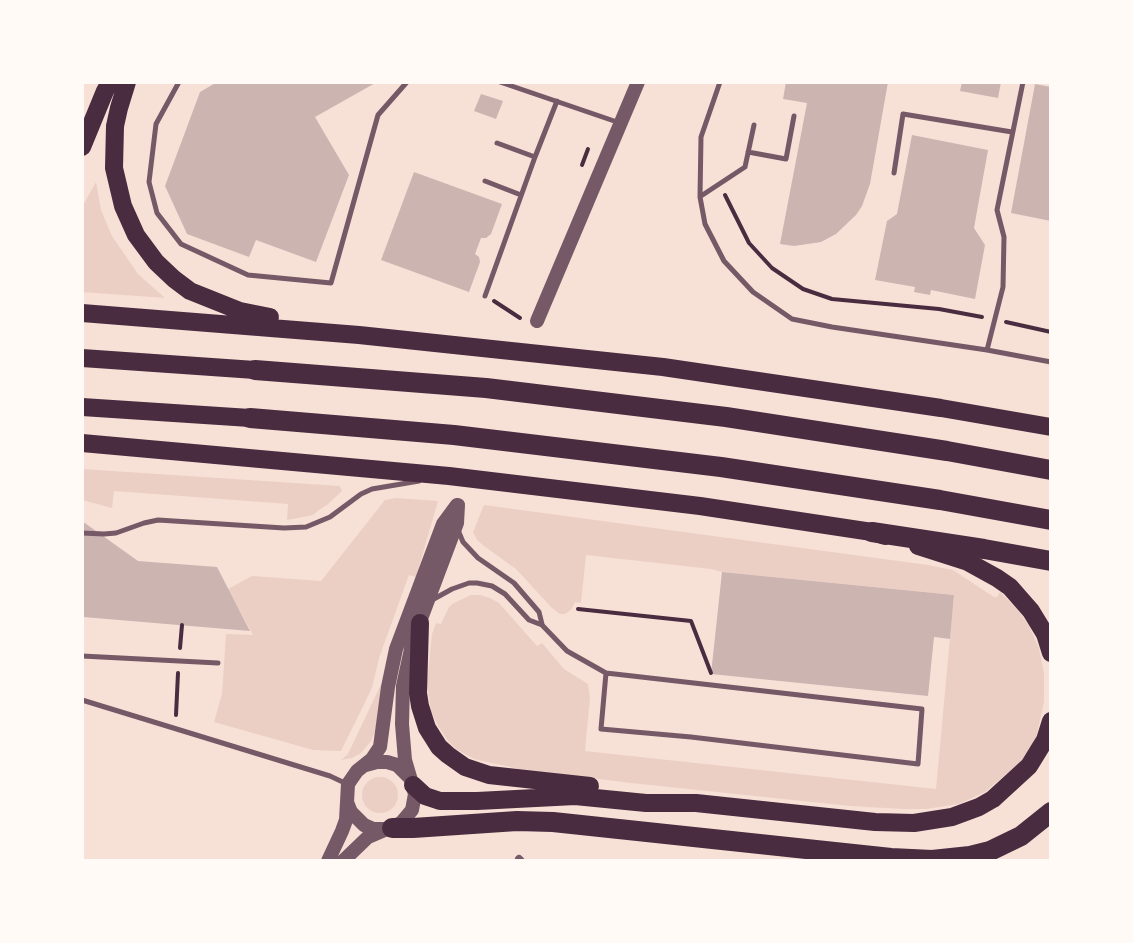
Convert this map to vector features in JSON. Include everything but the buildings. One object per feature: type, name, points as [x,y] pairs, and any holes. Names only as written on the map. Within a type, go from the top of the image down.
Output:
[{"type":"highway","points":[[82,147],[110,82]]},
{"type":"highway","points":[[127,82],[113,141],[116,179],[128,220],[156,262],[190,291],[240,311],[359,335]]},
{"type":"highway","points":[[82,313],[548,354],[751,379],[1051,427]]},
{"type":"highway","points":[[82,358],[486,388],[726,417],[1051,470]]},
{"type":"highway","points":[[82,407],[454,435],[737,469],[1051,520]]},
{"type":"highway","points":[[82,443],[495,481],[700,506],[1051,561]]},
{"type":"highway","points":[[872,532],[968,562],[997,578],[1010,587],[1031,611],[1045,634],[1051,653]]},
{"type":"highway","points":[[420,623],[420,706],[427,728],[439,747],[465,767],[489,775],[647,792],[696,803]]},
{"type":"highway","points":[[411,781],[425,796],[440,801],[560,796],[646,803],[696,803],[896,823],[934,821],[979,807],[1019,777],[1038,753],[1051,721]]},
{"type":"highway","points":[[388,829],[517,821],[553,822],[932,860],[990,851],[1021,836],[1051,812]]},
{"type":"street","points":[[530,320],[638,82]]},
{"type":"street","points":[[343,861],[368,837],[401,823],[412,810],[414,802],[405,760],[402,724],[403,686],[409,654],[457,523],[458,505],[443,524],[403,630],[388,687],[380,747],[366,765]]},
{"type":"street","points":[[328,861],[347,812],[348,784],[357,771],[366,765],[387,762],[403,770],[411,781]]},
{"type":"street","points":[[347,801],[351,812],[364,825],[373,829],[388,829]]},
{"type":"lane","points":[[179,82],[156,124],[149,182],[157,213],[181,244],[248,275],[331,283],[378,115],[407,82]]},
{"type":"lane","points":[[500,82],[621,123]]},
{"type":"lane","points":[[720,82],[701,137],[700,197],[705,224],[724,261],[753,292],[792,319],[1051,362]]},
{"type":"lane","points":[[987,350],[1004,274],[1004,237],[997,210],[1023,82]]},
{"type":"lane","points":[[485,296],[557,101]]},
{"type":"lane","points":[[894,173],[903,114],[1012,132]]},
{"type":"lane","points":[[748,152],[786,159],[794,116]]},
{"type":"lane","points":[[700,197],[745,167],[754,125]]},
{"type":"lane","points":[[497,143],[535,157]]},
{"type":"lane","points":[[485,181],[521,195]]},
{"type":"lane","points":[[82,533],[116,533],[158,520],[306,527],[330,517],[372,489],[449,476]]},
{"type":"lane","points":[[457,523],[463,542],[478,558],[514,583],[539,612],[542,625]]},
{"type":"lane","points":[[427,602],[459,586],[477,583],[499,589],[529,620],[542,625],[567,651],[606,673],[922,709],[918,764],[601,729],[606,673]]},
{"type":"lane","points":[[82,656],[218,663]]},
{"type":"lane","points":[[82,700],[348,784]]},
{"type":"path","points":[[720,185],[749,243],[772,268],[803,289],[832,299],[939,309],[1051,332]]},
{"type":"path","points":[[505,309],[530,320]]},
{"type":"path","points":[[578,609],[691,621],[711,674]]},
{"type":"shaded area","points":[[96,182],[101,210],[112,236],[138,274],[165,298],[82,292],[82,207]]},
{"type":"shaded area","points":[[82,469],[340,486],[342,491],[313,515],[287,520],[288,504],[114,491],[112,508],[82,500]]},
{"type":"shaded area","points":[[385,500],[438,501],[416,577],[409,575],[379,658],[372,688],[341,751],[313,750],[214,722],[222,694],[226,634],[253,635],[228,589],[252,576],[321,581]]},
{"type":"shaded area","points":[[484,505],[953,570],[994,597],[1000,592],[1028,624],[1039,648],[1044,673],[1044,702],[1037,734],[1020,762],[985,792],[959,804],[926,809],[850,806],[631,783],[519,769],[474,759],[456,749],[438,726],[431,711],[427,683],[436,623],[441,624],[454,603],[471,595],[480,595],[499,603],[537,646],[542,643],[564,669],[588,684],[590,698],[585,751],[936,789],[954,595],[586,555],[581,603],[575,602],[571,610],[560,614],[516,569],[477,540],[473,532]]},
{"type":"shaded area","points":[[383,680],[371,741],[361,753],[341,760],[348,754]]},
{"type":"shaded area","points":[[380,777],[393,782],[398,795],[393,808],[380,813],[367,808],[362,795],[367,782]]}]
